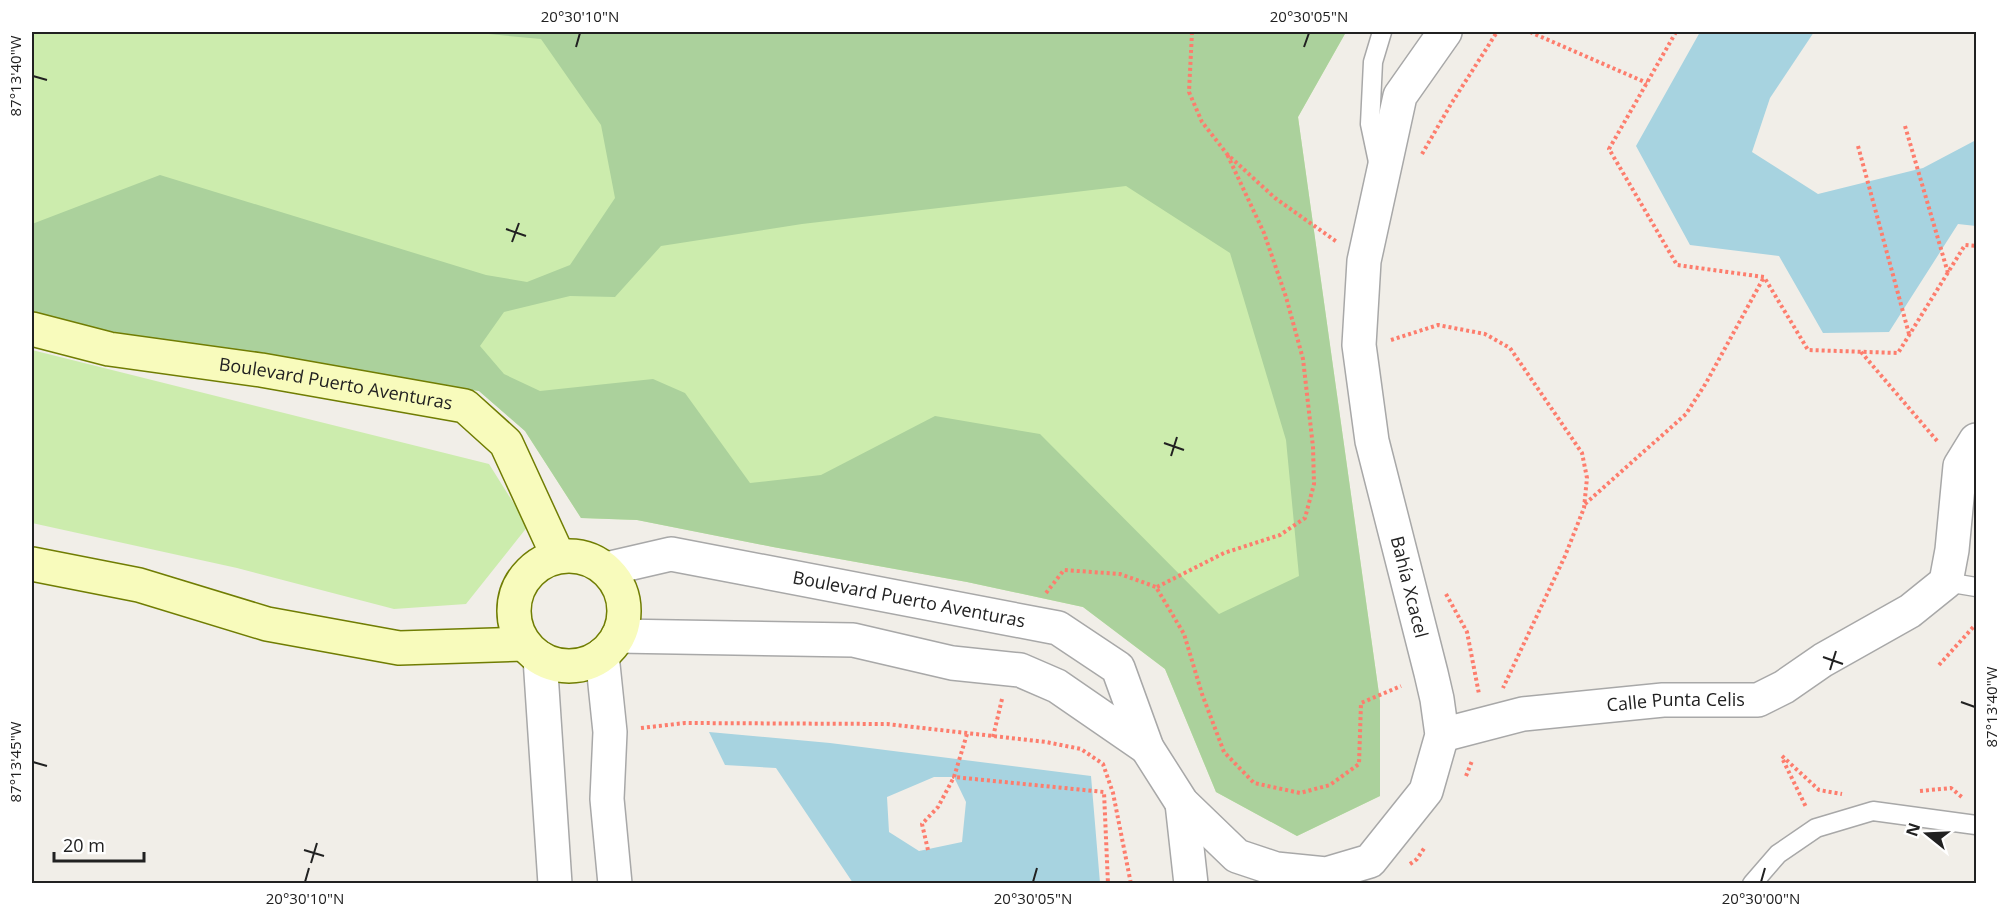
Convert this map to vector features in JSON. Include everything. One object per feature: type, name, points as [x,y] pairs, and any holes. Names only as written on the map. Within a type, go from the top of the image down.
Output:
[{"type":"street","name":"Bahía Xcacel","points":[[1146,748],[1182,803],[1238,870],[1275,869],[1326,874],[1370,861],[1426,791],[1442,735],[1437,699],[1372,441],[1359,345],[1364,261],[1400,96],[1444,32]]},
{"type":"street","name":"Boulevard Puerto Aventuras","points":[[32,329],[109,349],[261,370],[465,406],[506,443],[558,556]]},
{"type":"street","name":"Calle Punta Celis","points":[[1442,735],[1523,714],[1652,701],[1758,700],[1784,687],[1822,660],[1910,610],[1961,585],[1952,550],[1968,474]]},
{"type":"street","name":"Boulevard Puerto Aventuras","points":[[606,569],[670,554],[1058,628],[1118,668],[1146,748]]},
{"type":"street","points":[[576,555],[592,560],[606,569],[618,584],[624,601],[624,619],[610,646],[587,663],[572,666],[555,665],[532,651],[516,628],[513,609],[517,591],[526,574],[541,562],[558,556],[576,555]]},
{"type":"street","points":[[32,564],[139,585],[267,624],[399,648],[532,651]]},
{"type":"street","points":[[610,646],[853,640],[952,663],[1020,670],[1057,686],[1146,748]]},
{"type":"street","points":[[610,646],[607,799],[615,884]]},
{"type":"street","points":[[532,651],[555,884]]},
{"type":"street","points":[[1182,803],[1191,884]]},
{"type":"lane","points":[[1382,32],[1373,62],[1370,124],[1382,179]]},
{"type":"lane","points":[[1752,884],[1778,854],[1816,828],[1873,811],[1977,825]]},
{"type":"path","points":[[1192,32],[1189,92],[1202,122],[1227,154],[1275,198],[1364,261]]},
{"type":"path","points":[[1418,160],[1450,104],[1497,32]]},
{"type":"path","points":[[1530,32],[1647,83]]},
{"type":"path","points":[[1676,32],[1609,149],[1677,265],[1764,277]]},
{"type":"path","points":[[1905,126],[1948,273]]},
{"type":"path","points":[[1858,146],[1909,334]]},
{"type":"path","points":[[1156,587],[1224,553],[1280,535],[1305,518],[1314,483],[1313,447],[1300,349],[1286,297],[1264,233],[1227,154]]},
{"type":"path","points":[[1764,277],[1808,350],[1898,353],[1965,245],[1977,246]]},
{"type":"path","points":[[1584,505],[1686,414],[1706,383],[1764,277]]},
{"type":"path","points":[[1388,341],[1438,325],[1485,334],[1510,348],[1582,453],[1587,478],[1584,505],[1565,556],[1485,725]]},
{"type":"path","points":[[1860,351],[1968,474]]},
{"type":"path","points":[[1034,623],[1036,605],[1064,570],[1120,574],[1156,587],[1184,634],[1202,694],[1224,752],[1254,783],[1300,793],[1330,785],[1359,764],[1362,703],[1431,673]]},
{"type":"path","points":[[1440,585],[1467,632],[1485,725]]},
{"type":"path","points":[[1939,665],[1977,624]]},
{"type":"path","points":[[993,736],[1003,695],[1020,670]]},
{"type":"path","points":[[610,732],[685,723],[876,724],[1046,742],[1081,749],[1103,764],[1113,793],[1131,884]]},
{"type":"path","points":[[928,850],[922,824],[938,807],[954,777],[967,734]]},
{"type":"path","points":[[1782,756],[1816,828]]},
{"type":"path","points":[[954,777],[1104,792],[1108,884]]},
{"type":"green space","points":[[32,32],[1346,32],[1298,117],[1380,701],[1380,796],[1297,836],[1216,792],[1165,669],[1083,607],[967,582],[637,520],[581,518],[525,431],[479,391],[90,330],[32,313]]},
{"type":"green space","points":[[467,32],[1346,32],[1298,117],[1380,701],[1380,796],[1297,836],[1216,792],[1165,669],[1083,607],[967,582],[637,520],[581,518],[525,431],[479,391],[90,330],[32,313],[32,224],[160,175],[486,275],[527,282],[570,265],[615,198],[601,125],[541,39]],"holes":[[[1126,186],[1230,253],[1286,440],[1299,576],[1219,614],[1040,434],[935,416],[821,475],[750,483],[685,393],[653,379],[540,391],[504,374],[480,346],[504,312],[570,296],[615,297],[661,246],[802,224]]]},
{"type":"green space","points":[[32,350],[489,464],[528,526],[466,604],[394,609],[237,568],[32,523]]},
{"type":"water","points":[[1700,32],[1814,32],[1770,98],[1752,152],[1818,194],[1923,168],[1976,140],[1976,226],[1958,224],[1889,332],[1823,333],[1779,256],[1690,245],[1636,146]]},
{"type":"water","points":[[709,732],[830,743],[1091,776],[1100,883],[853,883],[776,768],[725,765]],"holes":[[[934,777],[954,777],[966,802],[962,842],[919,851],[889,832],[887,797]]]}]
